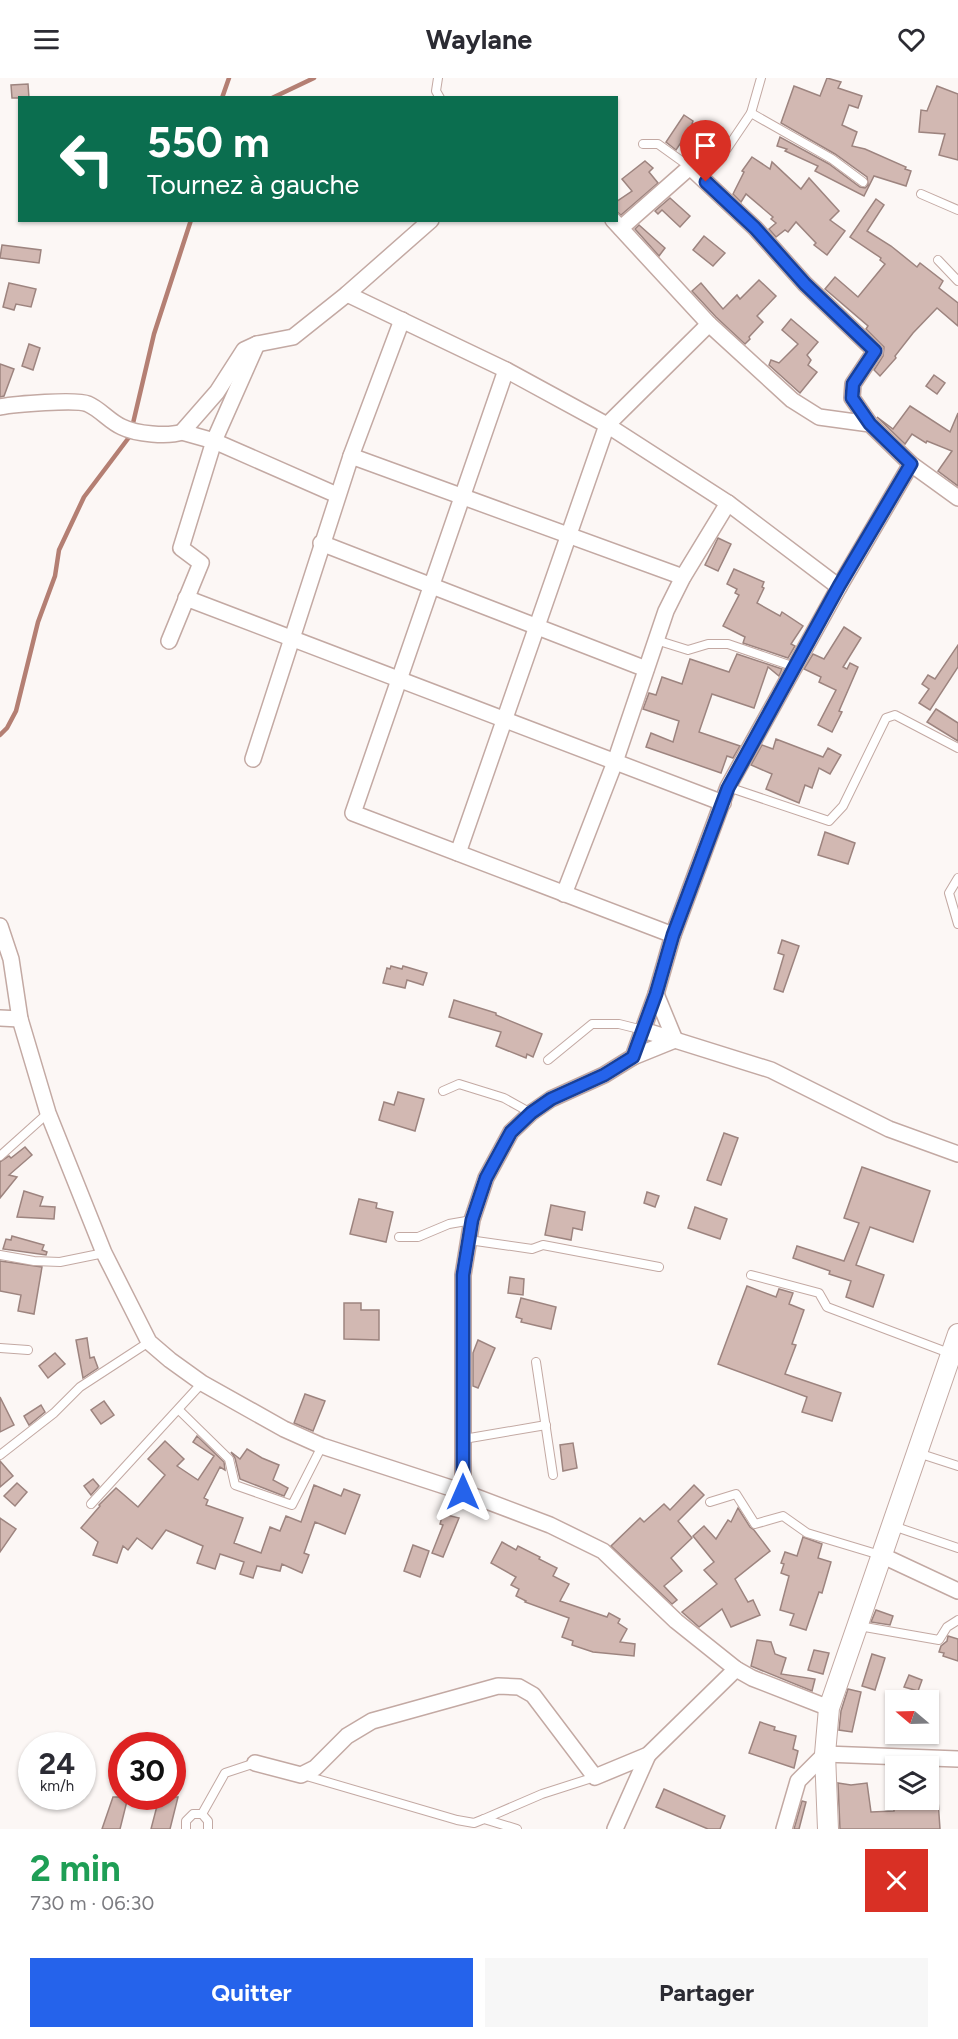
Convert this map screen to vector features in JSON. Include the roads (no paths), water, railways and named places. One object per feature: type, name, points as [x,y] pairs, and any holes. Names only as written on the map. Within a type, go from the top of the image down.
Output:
[{"type":"main road","points":[[828,1829],[825,1754],[829,1708],[917,1452],[952,1358],[958,1334]]},
{"type":"street","points":[[870,424],[819,417],[792,400],[709,324],[617,224],[690,167],[755,228],[805,284],[875,351],[853,384],[852,398],[870,424],[911,464],[958,498]]},
{"type":"street","points":[[0,407],[17,403],[87,403],[130,430],[173,435],[182,432],[217,392],[244,350],[257,344],[293,337],[348,294],[429,222]]},
{"type":"street","points":[[348,294],[506,370],[607,425],[728,503],[839,586]]},
{"type":"street","points":[[253,759],[337,495],[402,320]]},
{"type":"street","points":[[458,853],[607,425],[709,324]]},
{"type":"street","points":[[170,641],[201,563],[180,548],[214,441],[257,344]]},
{"type":"street","points":[[506,370],[352,813],[673,935]]},
{"type":"street","points":[[182,432],[214,441],[337,495]]},
{"type":"street","points":[[351,456],[683,577]]},
{"type":"street","points":[[633,1057],[656,994],[673,935],[728,788],[839,586],[911,464]]},
{"type":"street","points":[[564,894],[615,762],[666,611],[683,577],[728,503]]},
{"type":"street","points":[[321,543],[646,669]]},
{"type":"street","points":[[186,598],[723,803]]},
{"type":"street","points":[[0,926],[11,959],[20,1019],[48,1113],[104,1253],[149,1342],[202,1383],[284,1429],[322,1446],[463,1492],[550,1525],[603,1551],[676,1621],[736,1669],[752,1678],[829,1708]]},
{"type":"street","points":[[656,994],[675,1040]]},
{"type":"street","points":[[0,1018],[20,1019]]},
{"type":"street","points":[[643,1030],[771,1070],[889,1129],[958,1154]]},
{"type":"street","points":[[463,1492],[463,1275],[472,1220],[486,1178],[511,1132],[531,1113],[551,1099],[604,1075],[633,1057],[675,1040]]},
{"type":"street","points":[[881,1556],[958,1591]]},
{"type":"street","points":[[255,1763],[301,1775],[315,1768],[347,1736],[372,1721],[498,1686],[519,1687],[533,1695],[595,1778],[648,1755],[736,1669]]},
{"type":"street","points":[[783,1829],[798,1781],[825,1754],[958,1759]]},
{"type":"street","points":[[615,1829],[648,1755]]},
{"type":"lane","points":[[438,78],[436,91],[439,96]]},
{"type":"lane","points":[[643,144],[658,144],[690,167],[712,139],[726,150],[751,113],[761,78]]},
{"type":"lane","points":[[751,113],[832,159],[863,182]]},
{"type":"lane","points":[[921,194],[958,210]]},
{"type":"lane","points":[[938,260],[958,281]]},
{"type":"lane","points":[[656,640],[687,650],[708,644],[728,644],[795,667]]},
{"type":"lane","points":[[728,788],[829,821],[843,806],[886,718],[895,715],[958,748]]},
{"type":"lane","points":[[958,878],[949,893],[958,924]]},
{"type":"lane","points":[[549,1060],[592,1024],[619,1024],[643,1030]]},
{"type":"lane","points":[[443,1091],[459,1084],[504,1098],[531,1113]]},
{"type":"lane","points":[[0,1156],[48,1113]]},
{"type":"lane","points":[[399,1237],[418,1237],[449,1224],[472,1220]]},
{"type":"lane","points":[[469,1240],[532,1249],[543,1245],[659,1266]]},
{"type":"lane","points":[[0,1255],[34,1261],[60,1262],[104,1253]]},
{"type":"lane","points":[[751,1275],[819,1293],[827,1307],[952,1358]]},
{"type":"lane","points":[[0,1455],[54,1413],[80,1387],[149,1342]]},
{"type":"lane","points":[[0,1348],[28,1350]]},
{"type":"lane","points":[[536,1362],[553,1475]]},
{"type":"lane","points":[[91,1504],[202,1383]]},
{"type":"lane","points":[[179,1410],[229,1459],[235,1485],[292,1505],[322,1446]]},
{"type":"lane","points":[[464,1439],[546,1425]]},
{"type":"lane","points":[[917,1452],[958,1466]]},
{"type":"lane","points":[[710,1502],[736,1494],[755,1524],[783,1516],[807,1533],[881,1556]]},
{"type":"lane","points":[[892,1526],[958,1548]]},
{"type":"lane","points":[[858,1626],[939,1640],[947,1627],[958,1620]]},
{"type":"lane","points":[[202,1814],[225,1773],[255,1763]]},
{"type":"lane","points":[[301,1775],[473,1826],[542,1794],[595,1778]]},
{"type":"lane","points":[[186,1829],[186,1821],[193,1814],[202,1814],[208,1821],[208,1829]]},
{"type":"lane","points":[[484,1819],[517,1829]]},
{"type":"waterway","points":[[223,96],[229,78]]},
{"type":"waterway","points":[[276,96],[314,78]]},
{"type":"waterway","points":[[0,735],[7,728],[16,711],[38,622],[55,576],[59,550],[84,497],[130,436],[154,334],[190,222]]}]
